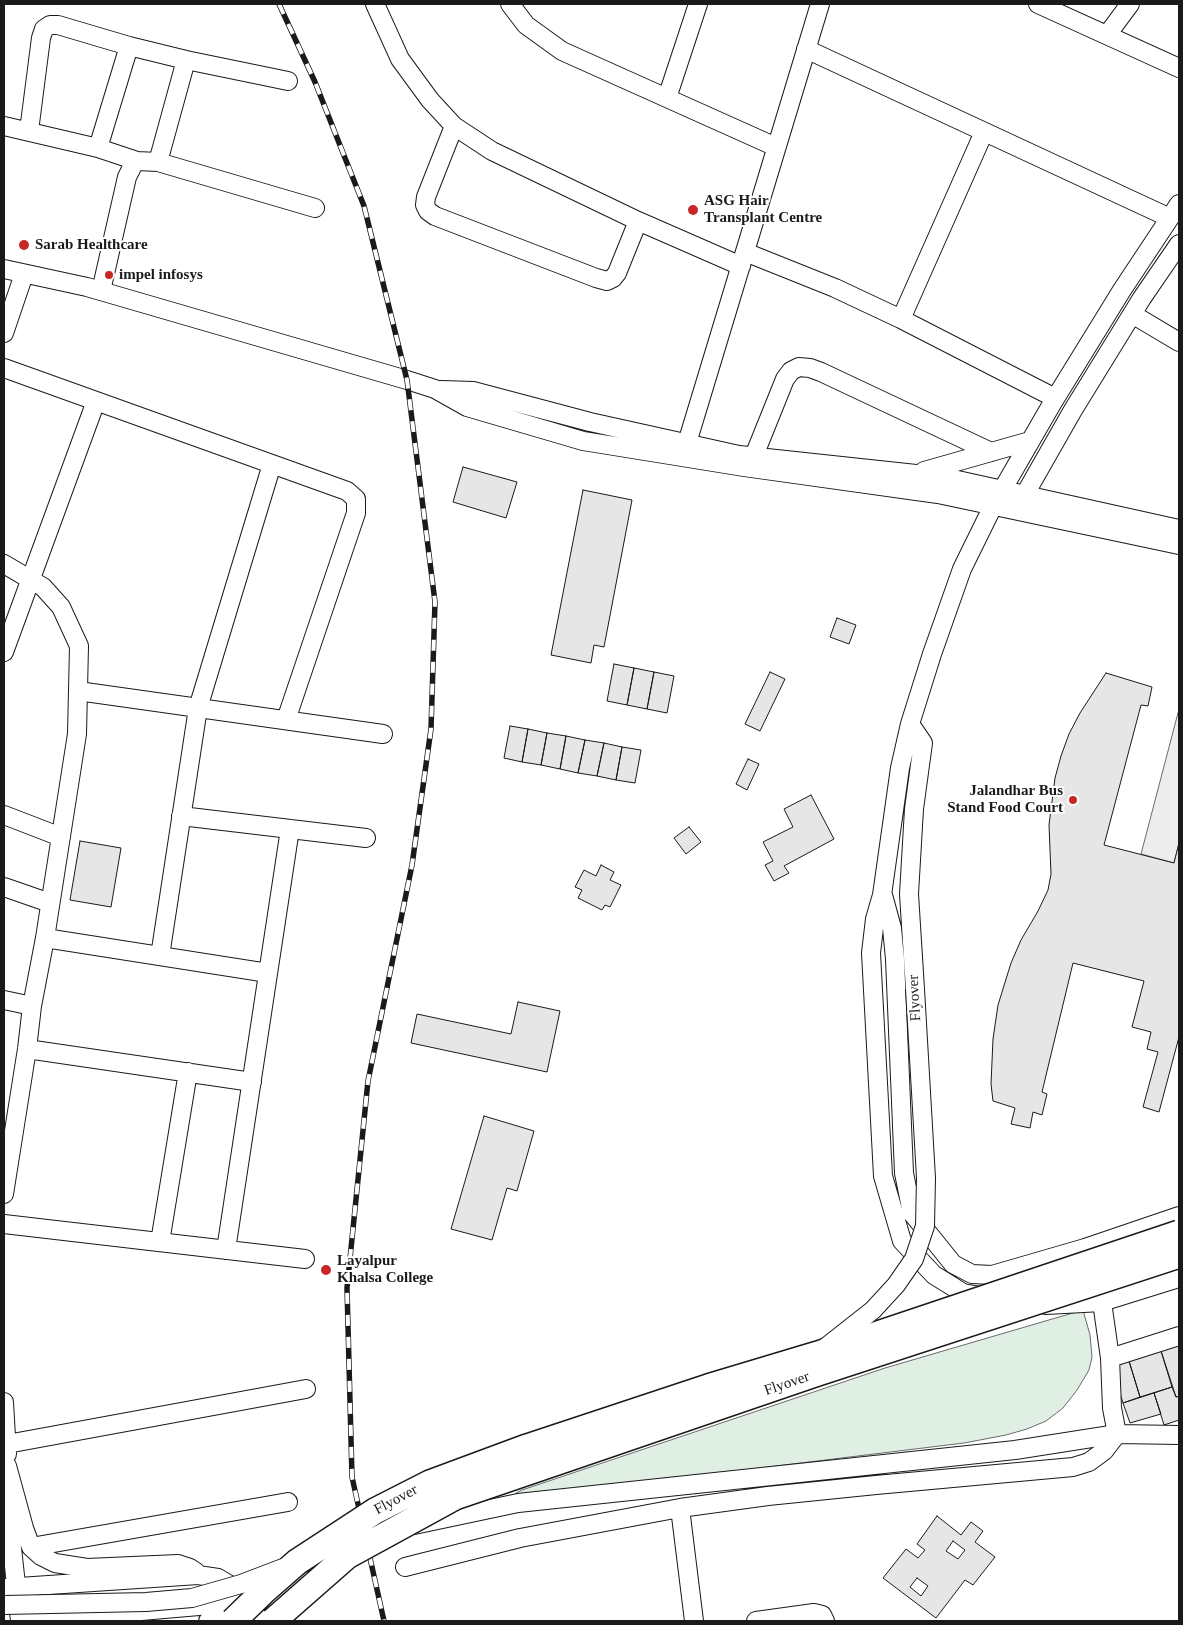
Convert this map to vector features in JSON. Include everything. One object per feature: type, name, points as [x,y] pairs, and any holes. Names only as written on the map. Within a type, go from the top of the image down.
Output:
[{"type":"highway","name":"Flyover","points":[[233,1621],[297,1562],[375,1511],[430,1483],[527,1447],[708,1387],[818,1354],[1179,1233]]},
{"type":"highway","name":"Flyover","points":[[273,1621],[347,1556],[455,1497],[818,1373],[1179,1256]]},
{"type":"street","points":[[375,4],[400,59],[430,100],[454,126],[492,151],[638,221],[743,259],[835,288],[901,319],[1055,398]]},
{"type":"street","points":[[510,4],[526,25],[562,51],[776,148]]},
{"type":"street","points":[[667,98],[698,4]]},
{"type":"street","points":[[684,450],[820,4]]},
{"type":"street","points":[[1038,4],[1179,68]]},
{"type":"street","points":[[1107,35],[1130,4]]},
{"type":"street","points":[[28,132],[41,38],[44,29],[50,25],[58,25],[129,46],[186,60],[288,81]]},
{"type":"street","points":[[98,148],[129,46]]},
{"type":"street","points":[[806,49],[984,132],[1174,211],[1055,398],[993,506],[962,569],[910,724],[900,768],[882,895],[871,953],[883,1176],[902,1241],[934,1275],[963,1293],[1039,1306],[1102,1302],[1179,1278]]},
{"type":"street","points":[[158,162],[186,60]]},
{"type":"street","points":[[4,126],[98,148],[137,161],[158,162],[315,208]]},
{"type":"street","points":[[454,126],[426,197],[425,205],[428,211],[435,216],[607,281],[617,273],[638,221]]},
{"type":"street","points":[[901,319],[984,132]]},
{"type":"street","points":[[101,291],[127,177],[137,161]]},
{"type":"street","points":[[1015,510],[1132,314],[1179,244]]},
{"type":"street","points":[[4,269],[101,291],[435,390],[473,391],[590,422],[684,450],[938,494],[1179,544]]},
{"type":"street","points":[[4,333],[24,274]]},
{"type":"street","points":[[1132,314],[1179,342]]},
{"type":"street","points":[[754,456],[786,379],[791,371],[799,367],[821,372],[991,452]]},
{"type":"street","points":[[4,368],[347,491],[356,499],[356,512],[286,720]]},
{"type":"street","points":[[4,652],[96,401]]},
{"type":"street","points":[[916,474],[1030,441]]},
{"type":"street","points":[[684,450],[739,454],[944,477],[1179,529]]},
{"type":"street","points":[[160,956],[198,708],[272,464]]},
{"type":"street","points":[[4,564],[42,587],[60,607],[79,646],[77,734],[32,1006],[4,1194]]},
{"type":"street","points":[[78,691],[383,734]]},
{"type":"street","name":"Flyover","points":[[818,1354],[833,1340],[873,1310],[896,1285],[914,1259],[925,1226],[926,1178],[909,894],[914,809],[923,743],[910,724]]},
{"type":"street","points":[[4,815],[61,837]]},
{"type":"street","points":[[181,816],[366,838]]},
{"type":"street","points":[[226,1250],[290,829]]},
{"type":"street","points":[[4,887],[50,903]]},
{"type":"street","points":[[882,895],[892,928],[895,959],[904,1173],[912,1213],[953,1264],[972,1274],[992,1275],[1085,1248],[1179,1216]]},
{"type":"street","points":[[44,938],[268,973]]},
{"type":"street","points":[[4,1000],[32,1006]]},
{"type":"street","points":[[27,1049],[252,1082]]},
{"type":"street","points":[[160,1242],[188,1072]]},
{"type":"street","points":[[4,1224],[305,1259]]},
{"type":"street","points":[[405,1567],[520,1538],[680,1508],[768,1496],[1073,1467],[1089,1462],[1104,1451],[1117,1434],[1112,1408],[1110,1358],[1102,1302],[1085,1248]]},
{"type":"street","points":[[1110,1358],[1179,1336]]},
{"type":"street","points":[[6,1444],[306,1388]]},
{"type":"street","points":[[4,1412],[10,1588],[20,1621]]},
{"type":"street","name":"Flyover","points":[[400,1527],[428,1524],[518,1503],[1015,1450],[1117,1434],[1179,1435]]},
{"type":"street","points":[[7,1466],[31,1547],[41,1556],[55,1563],[87,1568],[178,1564],[190,1568],[202,1576]]},
{"type":"street","points":[[31,1547],[288,1502]]},
{"type":"street","points":[[680,1508],[694,1621]]},
{"type":"street","name":"Flyover","points":[[4,1605],[146,1602],[192,1598],[241,1584],[297,1562]]},
{"type":"street","points":[[10,1588],[178,1576],[218,1578],[240,1591],[260,1612],[263,1621]]},
{"type":"street","points":[[26,1621],[92,1619],[199,1606],[240,1591]]},
{"type":"street","points":[[208,1621],[240,1591]]},
{"type":"street","points":[[756,1621],[814,1613],[822,1616],[825,1621]]},
{"type":"green space","points":[[1083,1310],[1090,1335],[1092,1357],[1089,1370],[1063,1408],[1046,1421],[1027,1429],[964,1443],[517,1497],[516,1493],[522,1490],[885,1368]]},
{"type":"shaded area","points":[[1179,709],[1179,843],[1174,863],[1141,854]]},
{"type":"building","points":[[463,467],[517,482],[506,518],[453,502]]},
{"type":"building","points":[[583,490],[632,500],[604,647],[594,645],[591,663],[551,655]]},
{"type":"building","points":[[837,618],[856,625],[849,644],[830,637]]},
{"type":"building","points":[[614,664],[634,668],[627,705],[607,701]]},
{"type":"building","points":[[634,668],[654,672],[647,709],[627,705]]},
{"type":"building","points":[[654,672],[674,676],[667,713],[647,709]]},
{"type":"building","points":[[770,672],[785,679],[760,731],[745,724]]},
{"type":"building","points":[[1106,673],[1152,687],[1148,706],[1141,705],[1104,845],[1174,863],[1179,843],[1179,1037],[1159,1112],[1143,1107],[1158,1052],[1147,1049],[1151,1032],[1132,1027],[1144,981],[1073,963],[1042,1092],[1047,1094],[1042,1115],[1033,1112],[1030,1128],[1011,1124],[1015,1108],[993,1101],[991,1084],[993,1039],[998,1005],[1011,963],[1021,940],[1048,890],[1051,874],[1049,825],[1055,778],[1061,756],[1069,734],[1080,713]]},
{"type":"building","points":[[510,726],[528,729],[522,762],[504,758]]},
{"type":"building","points":[[528,729],[547,733],[541,765],[522,762]]},
{"type":"building","points":[[547,733],[566,736],[560,769],[541,765]]},
{"type":"building","points":[[566,736],[585,740],[578,773],[560,769]]},
{"type":"building","points":[[585,740],[604,743],[597,776],[578,773]]},
{"type":"building","points":[[604,743],[622,747],[616,780],[597,776]]},
{"type":"building","points":[[622,747],[641,750],[635,783],[616,780]]},
{"type":"building","points":[[748,759],[759,764],[747,790],[736,784]]},
{"type":"building","points":[[811,795],[834,839],[784,866],[789,873],[774,881],[765,865],[773,861],[763,842],[793,827],[784,809]]},
{"type":"building","points":[[689,827],[701,842],[686,854],[674,838]]},
{"type":"building","points":[[80,841],[121,848],[111,907],[70,900]]},
{"type":"building","points":[[601,865],[614,872],[610,880],[621,885],[610,907],[605,905],[602,910],[578,898],[582,890],[575,887],[584,870],[596,876]]},
{"type":"building","points":[[518,1002],[560,1011],[547,1072],[411,1043],[417,1014],[511,1034]]},
{"type":"building","points":[[484,1116],[534,1131],[517,1191],[507,1188],[492,1240],[451,1229]]},
{"type":"building","points":[[1179,1345],[1179,1396],[1176,1397],[1161,1351]]},
{"type":"building","points":[[1161,1351],[1172,1387],[1140,1397],[1129,1361]]},
{"type":"building","points":[[1129,1361],[1140,1397],[1123,1403],[1112,1367]]},
{"type":"building","points":[[1172,1387],[1176,1397],[1179,1396],[1179,1420],[1164,1425],[1154,1393]]},
{"type":"building","points":[[1154,1393],[1161,1414],[1130,1423],[1123,1403]]},
{"type":"building","points":[[937,1516],[961,1535],[971,1522],[983,1531],[975,1542],[995,1557],[973,1585],[965,1580],[936,1618],[883,1578],[906,1549],[918,1558],[925,1550],[917,1544]],"holes":[[[953,1541],[965,1550],[958,1559],[946,1551]],[[917,1578],[928,1586],[921,1596],[910,1587]]]},
{"type":"railway","points":[[279,4],[315,82],[364,206],[407,380],[435,602],[431,729],[412,865],[368,1081],[347,1288],[352,1477],[384,1621]]},
{"type":"place","name":"ASG Hair Transplant Centre","points":[[693,210]]},
{"type":"place","name":"Sarab Healthcare","points":[[24,245]]},
{"type":"place","name":"impel infosys","points":[[109,275]]},
{"type":"place","name":"Jalandhar Bus Stand Food Court","points":[[1073,800]]},
{"type":"place","name":"Layalpur Khalsa College","points":[[326,1270]]}]
